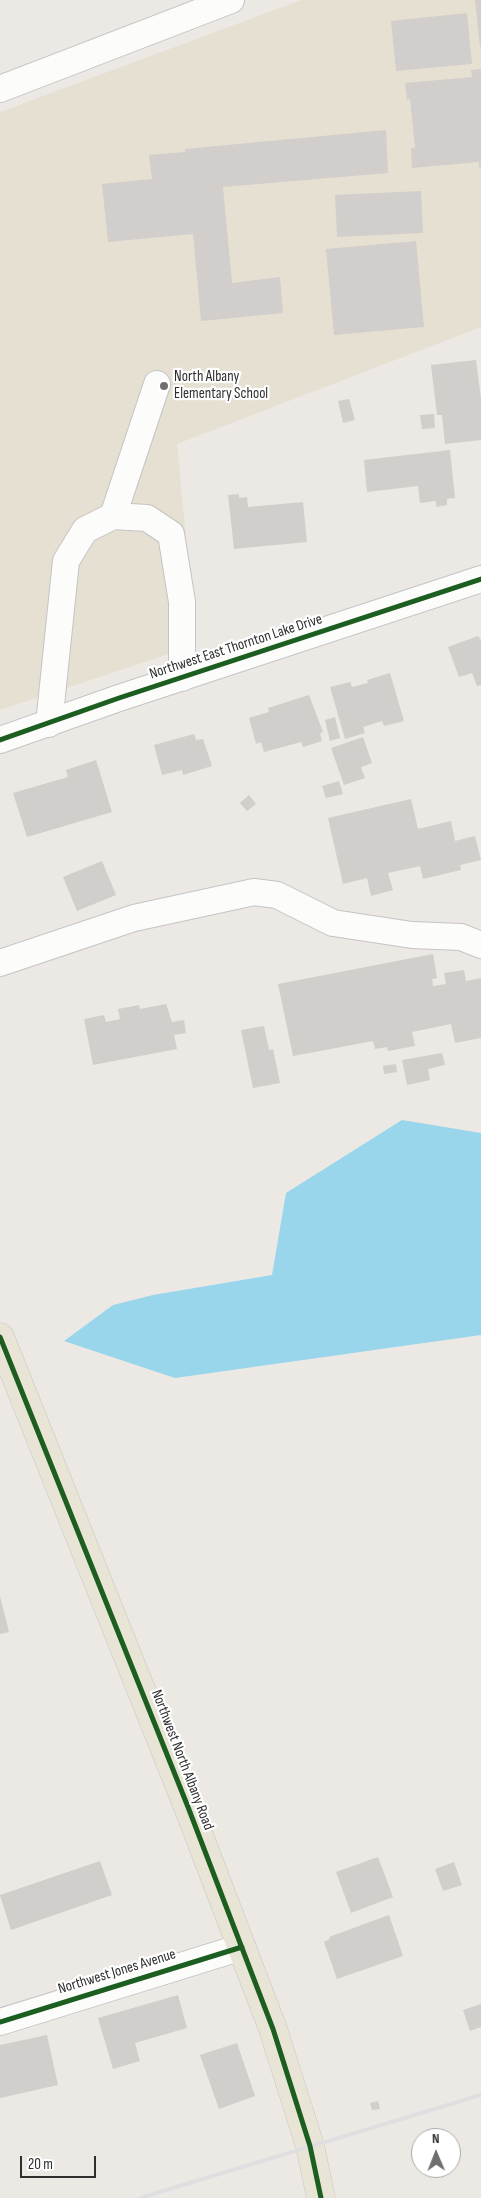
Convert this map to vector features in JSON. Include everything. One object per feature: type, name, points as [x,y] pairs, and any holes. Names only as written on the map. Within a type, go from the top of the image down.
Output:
[{"type":"main road","name":"Northwest North Albany Road","points":[[0,1337],[242,1946],[292,2086],[310,2146],[321,2198]]},
{"type":"street","points":[[0,89],[230,0]]},
{"type":"street","points":[[113,516],[157,384]]},
{"type":"street","points":[[49,724],[66,561],[85,530],[113,516],[147,518],[171,534],[182,602],[182,678]]},
{"type":"street","name":"Northwest East Thornton Lake Drive","points":[[0,740],[119,698],[481,579]]},
{"type":"street","points":[[0,963],[134,918],[254,892],[277,895],[333,923],[412,935],[461,937],[481,945]]},
{"type":"street","name":"Northwest Jones Avenue","points":[[0,2022],[242,1946]]},
{"type":"shaded area","name":"North Albany Elementary School","points":[[301,0],[481,0],[481,327],[177,444],[196,645],[0,710],[0,112]]},
{"type":"water","points":[[402,1120],[481,1133],[481,1335],[175,1378],[64,1341],[113,1305],[153,1295],[272,1275],[286,1193]]},
{"type":"building","points":[[475,0],[481,0],[481,47],[480,47]]},
{"type":"building","points":[[467,13],[472,64],[396,71],[391,21]]},
{"type":"building","points":[[481,69],[481,167],[479,168],[479,162],[412,168],[411,148],[415,148],[410,99],[407,100],[405,83],[472,77],[471,70]]},
{"type":"building","points":[[386,130],[388,173],[223,187],[232,283],[280,277],[283,313],[201,321],[193,234],[108,242],[102,184],[152,179],[149,155],[185,152],[185,149]]},
{"type":"building","points":[[421,191],[423,233],[337,237],[335,195]]},
{"type":"building","points":[[416,241],[424,327],[334,335],[326,249]]},
{"type":"building","points":[[476,360],[481,399],[481,440],[445,444],[442,415],[437,415],[431,365]]},
{"type":"building","points":[[349,399],[355,420],[343,423],[338,401]]},
{"type":"building","points":[[434,414],[435,428],[422,429],[420,415]]},
{"type":"building","points":[[450,450],[455,498],[447,499],[447,505],[436,507],[436,501],[420,503],[418,486],[367,492],[364,460]]},
{"type":"building","points":[[239,494],[239,498],[247,497],[248,507],[303,502],[307,542],[234,549],[228,495]]},
{"type":"building","points":[[478,636],[481,640],[481,685],[477,686],[472,673],[459,677],[448,647]]},
{"type":"building","points":[[390,673],[404,721],[384,726],[382,721],[363,727],[365,733],[345,739],[330,687],[350,682],[352,687],[368,683],[367,680]]},
{"type":"building","points":[[309,695],[323,732],[320,733],[322,741],[303,747],[301,742],[264,752],[261,742],[256,744],[249,718],[269,712],[268,708]]},
{"type":"building","points":[[335,717],[340,738],[330,741],[325,720]]},
{"type":"building","points":[[194,734],[196,740],[203,739],[212,766],[183,775],[182,770],[162,775],[154,745]]},
{"type":"building","points":[[363,737],[372,763],[361,767],[365,778],[344,785],[331,748]]},
{"type":"building","points":[[96,760],[112,812],[27,837],[13,793],[68,777],[66,770]]},
{"type":"building","points":[[339,781],[343,794],[326,798],[322,786]]},
{"type":"building","points":[[249,795],[256,804],[247,811],[240,803]]},
{"type":"building","points":[[411,799],[418,829],[451,821],[455,841],[475,836],[481,860],[460,865],[461,870],[423,879],[420,866],[388,873],[393,890],[371,896],[367,878],[343,884],[328,818]]},
{"type":"building","points":[[102,861],[116,895],[77,911],[63,877]]},
{"type":"building","points":[[433,954],[437,978],[432,979],[433,986],[446,984],[444,973],[464,970],[466,981],[481,978],[481,1038],[455,1043],[451,1024],[412,1032],[415,1046],[388,1051],[387,1047],[375,1049],[373,1041],[293,1056],[278,984]]},
{"type":"building","points":[[166,1004],[172,1022],[184,1020],[186,1033],[174,1035],[177,1049],[93,1065],[84,1019],[104,1015],[106,1022],[120,1019],[118,1009],[139,1005],[140,1009]]},
{"type":"building","points":[[264,1026],[269,1050],[273,1049],[280,1083],[253,1088],[241,1030]]},
{"type":"building","points":[[442,1053],[445,1065],[428,1069],[430,1080],[407,1085],[402,1060]]},
{"type":"building","points":[[396,1064],[397,1072],[384,1074],[383,1066]]},
{"type":"building","points":[[0,1596],[9,1632],[0,1634]]},
{"type":"building","points":[[378,1857],[393,1897],[351,1913],[336,1872]]},
{"type":"building","points":[[100,1861],[112,1895],[11,1930],[0,1895]]},
{"type":"building","points":[[454,1862],[462,1885],[443,1891],[435,1869]]},
{"type":"building","points":[[389,1915],[403,1956],[337,1979],[324,1942],[330,1939],[329,1937]]},
{"type":"building","points":[[178,1995],[187,2028],[135,2043],[140,2061],[113,2069],[98,2018]]},
{"type":"building","points":[[481,2004],[481,2027],[470,2031],[463,2010]]},
{"type":"building","points":[[47,2035],[58,2085],[0,2098],[0,2045]]},
{"type":"building","points":[[237,2043],[255,2096],[219,2109],[200,2055]]},
{"type":"building","points":[[378,2101],[380,2109],[372,2110],[370,2103]]},
{"type":"railway","points":[[140,2198],[481,2095]]},
{"type":"cycle path","points":[[0,740],[119,698],[481,579]]},
{"type":"cycle path","points":[[0,1337],[188,1807],[273,2029],[310,2146],[321,2198]]},
{"type":"cycle path","points":[[0,2022],[242,1947]]},
{"type":"place","name":"North Albany Elementary School","points":[[164,386]]}]
